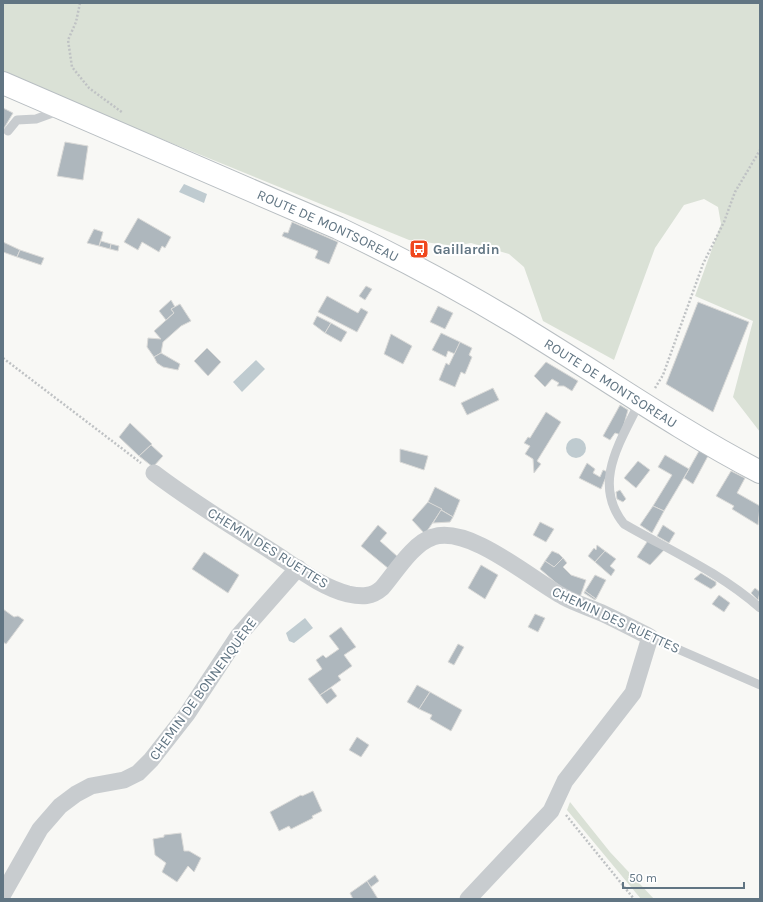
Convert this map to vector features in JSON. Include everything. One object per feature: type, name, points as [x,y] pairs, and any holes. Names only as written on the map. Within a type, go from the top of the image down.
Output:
[{"type":"main road","name":"ROUTE DE MONTSOREAU","points":[[3,83],[338,228],[379,248],[458,290],[519,325],[642,402],[760,472]]},
{"type":"street","name":"CHEMIN DES RUETTES","points":[[154,473],[178,491],[298,568],[329,587],[348,594],[362,596],[374,594],[382,588],[423,541],[444,534],[455,535],[472,542],[511,563],[566,599],[616,619],[650,637]]},
{"type":"street","name":"CHEMIN DE BONNENQUÈRE","points":[[3,894],[40,829],[60,806],[76,794],[91,786],[124,780],[138,773],[152,760],[187,714],[239,635],[298,568]]},
{"type":"street","points":[[468,899],[551,811],[565,781],[633,693],[650,637]]},
{"type":"lane","points":[[8,130],[17,120],[36,119],[62,109]]},
{"type":"lane","points":[[642,402],[625,432],[611,463],[609,494],[616,514],[624,524],[718,577],[748,597],[760,608]]},
{"type":"lane","name":"CHEMIN DES RUETTES","points":[[650,637],[760,684]]},
{"type":"path","points":[[80,3],[76,22],[68,40],[72,67],[89,88],[125,114]]},
{"type":"path","points":[[642,402],[663,375],[702,264],[724,222],[735,192],[760,150]]},
{"type":"path","points":[[3,358],[154,473]]},
{"type":"path","points":[[564,812],[634,899]]},
{"type":"shaded area","points":[[3,3],[760,3],[760,432],[733,397],[753,321],[695,296],[721,224],[718,207],[704,199],[684,205],[655,248],[614,360],[543,321],[524,267],[509,254],[471,243],[455,246],[409,240],[3,73]]},
{"type":"shaded area","points":[[184,184],[207,194],[204,203],[179,192]]},
{"type":"shaded area","points":[[256,360],[265,369],[242,392],[233,382]]},
{"type":"shaded area","points":[[572,438],[580,438],[586,444],[586,452],[580,458],[572,458],[566,452],[566,444]]},
{"type":"shaded area","points":[[305,618],[313,628],[294,643],[289,641],[286,633]]},
{"type":"shaded area","points":[[570,802],[610,852],[654,899],[641,899],[567,810]]},
{"type":"building","points":[[3,108],[13,113],[3,130]]},
{"type":"building","points":[[65,142],[88,146],[83,180],[57,176]]},
{"type":"building","points":[[138,218],[171,237],[165,248],[162,246],[159,252],[142,242],[138,250],[124,242]]},
{"type":"building","points":[[292,222],[338,242],[329,264],[315,258],[318,251],[282,236],[284,232],[288,233]]},
{"type":"building","points":[[94,229],[103,232],[99,246],[87,243]]},
{"type":"building","points":[[101,241],[111,244],[110,249],[99,246]]},
{"type":"building","points":[[3,242],[20,250],[17,257],[3,252]]},
{"type":"building","points":[[111,244],[119,246],[118,251],[110,249]]},
{"type":"building","points":[[20,250],[44,258],[41,265],[17,257]]},
{"type":"building","points":[[366,286],[372,289],[365,300],[359,296]]},
{"type":"building","points":[[327,296],[358,313],[361,308],[368,312],[357,332],[318,312]]},
{"type":"building","points":[[171,300],[175,307],[171,309],[174,313],[166,320],[159,311]]},
{"type":"building","points":[[698,302],[749,322],[713,412],[666,384]]},
{"type":"building","points":[[180,304],[191,321],[181,326],[163,342],[161,353],[154,357],[147,347],[148,338],[161,339],[154,331],[174,313],[171,309]]},
{"type":"building","points":[[438,306],[453,313],[445,329],[430,322]]},
{"type":"building","points":[[317,316],[331,323],[325,333],[313,324]]},
{"type":"building","points":[[331,323],[347,332],[341,342],[325,333]]},
{"type":"building","points":[[441,333],[460,342],[455,354],[448,351],[446,357],[432,350]]},
{"type":"building","points":[[391,334],[412,346],[403,364],[384,354]]},
{"type":"building","points":[[460,342],[472,348],[469,355],[472,357],[465,374],[461,372],[455,387],[439,380],[446,363],[449,365]]},
{"type":"building","points":[[207,348],[221,362],[208,376],[194,361]]},
{"type":"building","points":[[161,353],[180,364],[178,370],[163,367],[157,363],[154,357]]},
{"type":"building","points":[[546,362],[578,381],[572,391],[564,386],[557,386],[559,383],[552,379],[545,387],[534,376]]},
{"type":"building","points":[[493,388],[499,400],[467,415],[461,403]]},
{"type":"building","points":[[620,405],[628,410],[621,435],[615,433],[610,440],[603,436]]},
{"type":"building","points":[[546,412],[561,422],[537,461],[541,464],[534,473],[533,459],[525,454],[530,446],[524,443],[528,437],[530,438]]},
{"type":"building","points":[[130,423],[152,444],[139,456],[119,437]]},
{"type":"building","points":[[151,445],[163,456],[153,467],[139,456]]},
{"type":"building","points":[[400,449],[428,456],[424,470],[400,462]]},
{"type":"building","points":[[699,451],[708,456],[693,484],[684,478]]},
{"type":"building","points":[[665,455],[689,469],[664,511],[653,506],[672,475],[658,467]]},
{"type":"building","points":[[638,461],[650,470],[636,488],[624,478]]},
{"type":"building","points":[[587,463],[595,469],[593,473],[600,477],[603,470],[608,472],[601,489],[579,478]]},
{"type":"building","points":[[731,471],[745,478],[737,493],[760,506],[758,525],[732,509],[734,506],[716,496]]},
{"type":"building","points":[[435,487],[460,500],[453,517],[428,502]]},
{"type":"building","points":[[620,490],[626,499],[623,502],[617,499],[616,492]]},
{"type":"building","points":[[428,502],[442,509],[425,534],[412,520]]},
{"type":"building","points":[[653,506],[664,511],[652,533],[640,525]]},
{"type":"building","points":[[441,510],[453,517],[450,522],[433,523]]},
{"type":"building","points":[[540,522],[554,529],[546,542],[533,535]]},
{"type":"building","points":[[378,525],[387,533],[380,541],[398,557],[389,569],[361,546]]},
{"type":"building","points":[[663,525],[675,533],[669,543],[657,536]]},
{"type":"building","points":[[649,539],[665,549],[650,565],[637,557]]},
{"type":"building","points":[[597,545],[605,551],[595,562],[588,556],[594,548],[596,550]]},
{"type":"building","points":[[552,551],[559,554],[563,558],[554,567],[545,561]]},
{"type":"building","points":[[605,551],[616,559],[610,566],[615,570],[611,576],[595,562]]},
{"type":"building","points":[[204,552],[239,575],[228,593],[192,569]]},
{"type":"building","points":[[563,558],[567,563],[563,567],[571,575],[586,580],[579,600],[569,594],[540,569],[545,561],[554,567]]},
{"type":"building","points":[[481,565],[498,575],[485,599],[468,588]]},
{"type":"building","points":[[701,573],[716,582],[716,585],[711,589],[694,579]]},
{"type":"building","points":[[595,575],[606,580],[596,599],[585,591]]},
{"type":"building","points":[[755,588],[760,592],[758,600],[751,593]]},
{"type":"building","points":[[585,591],[596,599],[595,600],[584,593]]},
{"type":"building","points":[[719,595],[730,603],[724,612],[712,604]]},
{"type":"building","points":[[3,609],[14,617],[18,616],[24,620],[6,644],[3,642]]},
{"type":"building","points":[[535,614],[545,618],[538,632],[528,627]]},
{"type":"building","points":[[341,627],[356,647],[344,655],[352,666],[338,676],[341,680],[320,695],[308,679],[322,669],[316,660],[323,655],[326,658],[339,649],[329,636]]},
{"type":"building","points":[[458,644],[464,647],[454,665],[448,662]]},
{"type":"building","points":[[417,685],[430,692],[419,709],[407,702]]},
{"type":"building","points":[[331,688],[337,696],[327,704],[320,695]]},
{"type":"building","points":[[430,692],[462,710],[451,731],[430,719],[432,715],[419,709]]},
{"type":"building","points":[[357,737],[369,745],[361,757],[349,750]]},
{"type":"building","points":[[313,791],[322,811],[312,816],[313,818],[291,829],[289,826],[279,831],[270,812],[301,795],[302,796]]},
{"type":"building","points":[[181,833],[184,851],[189,851],[201,858],[194,872],[188,866],[177,882],[162,872],[166,863],[155,855],[153,839],[164,837],[164,835]]},
{"type":"building","points":[[375,875],[379,881],[371,887],[367,881]]},
{"type":"building","points":[[367,881],[378,899],[353,899],[350,893]]},
{"type":"place","name":"Gaillardin","points":[[419,249]]}]
